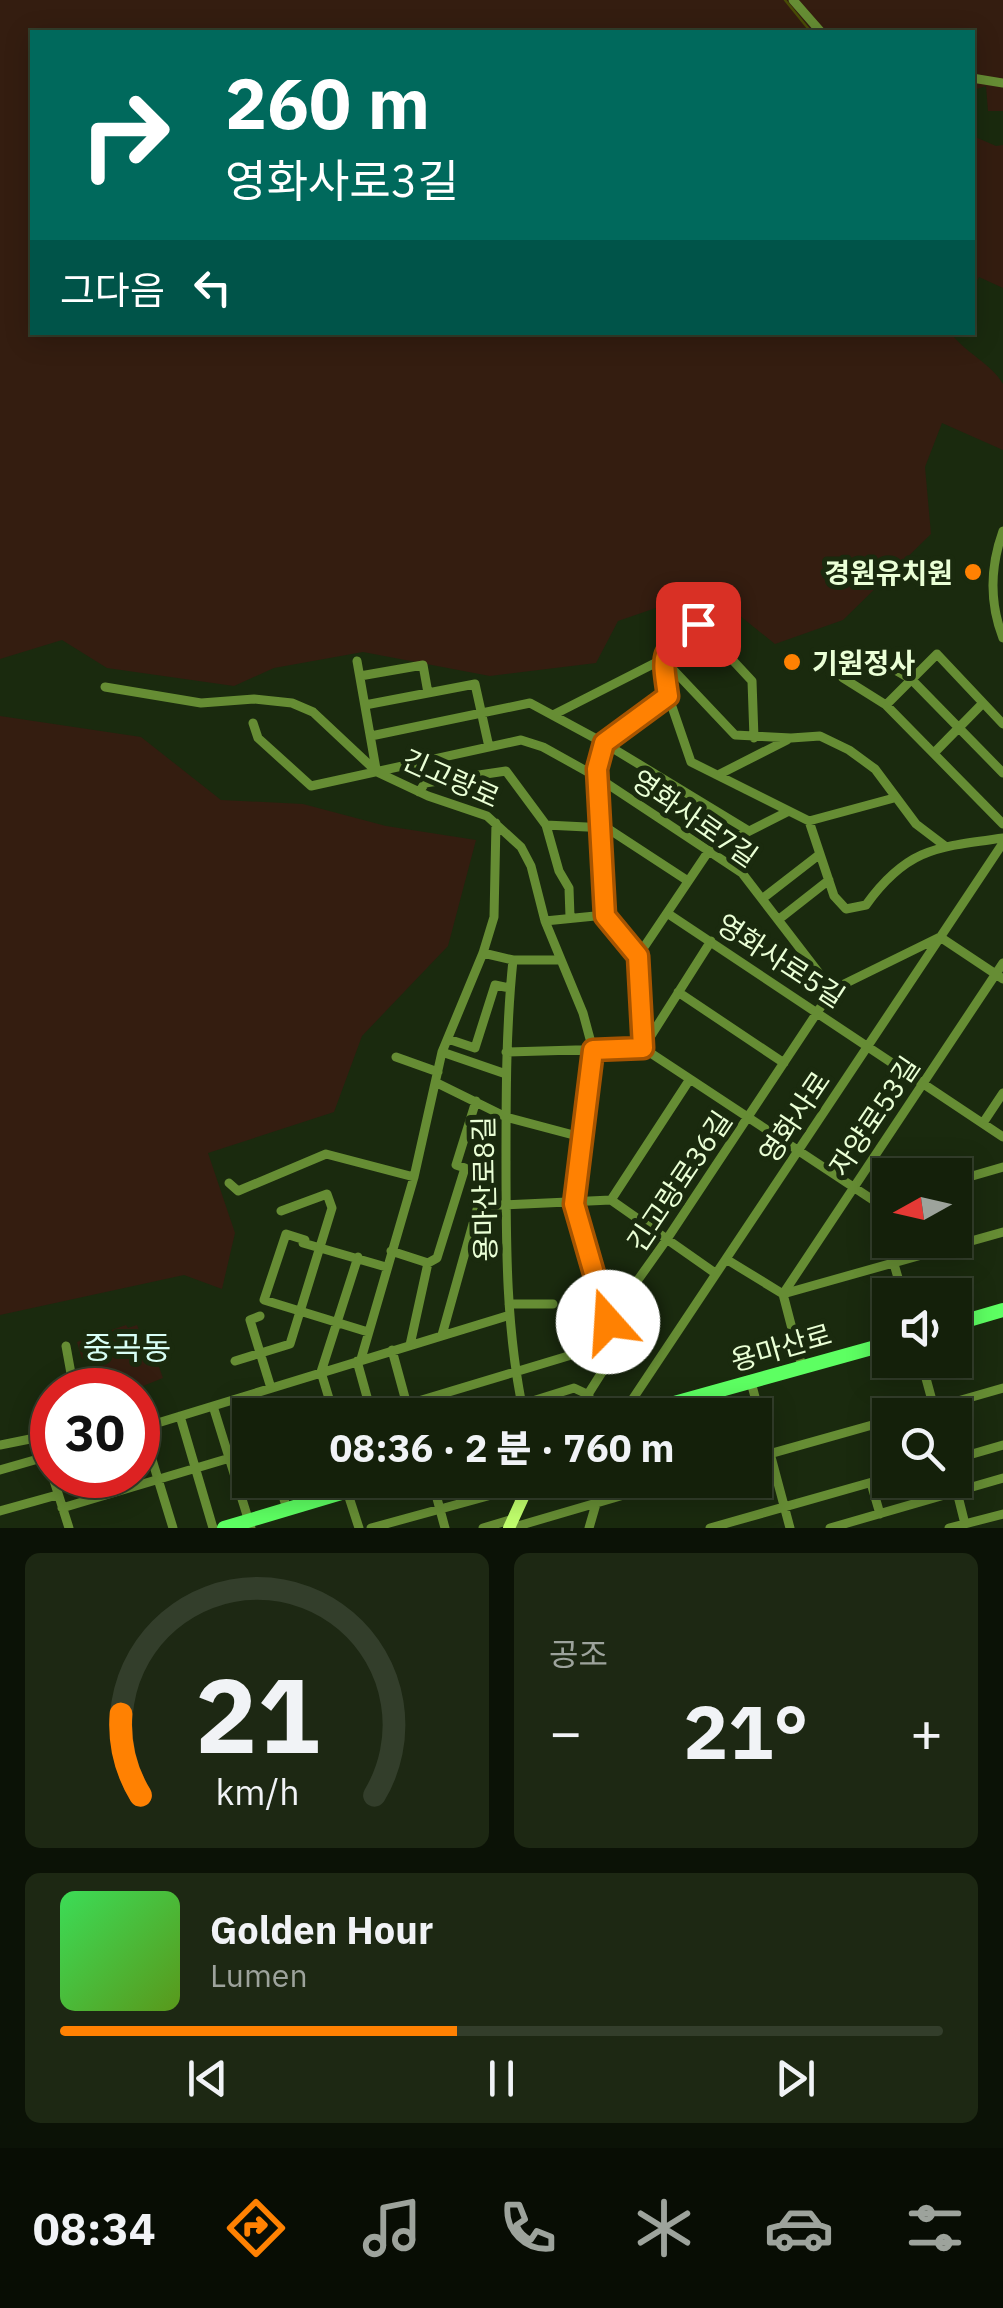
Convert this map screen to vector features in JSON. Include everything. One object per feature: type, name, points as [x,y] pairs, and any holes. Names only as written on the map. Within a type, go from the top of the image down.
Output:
[{"type":"main road","points":[[972,1319],[1003,1310]]},
{"type":"main road","name":"용마산로","points":[[706,1398],[872,1348]]},
{"type":"main road","points":[[224,1528],[250,1524],[320,1499]]},
{"type":"main road","points":[[511,1525],[522,1499]]},
{"type":"street","points":[[793,0],[819,30]]},
{"type":"street","points":[[975,78],[1003,83]]},
{"type":"street","points":[[1003,531],[991,586],[1003,638]]},
{"type":"street","points":[[754,738],[752,681],[698,624],[666,649],[663,659],[668,696],[692,762],[809,821],[834,896],[846,909],[866,905],[886,877],[909,860],[945,846],[1003,840]]},
{"type":"street","points":[[1003,773],[911,679],[862,651],[857,652],[843,678],[886,704],[1003,824]]},
{"type":"street","points":[[886,704],[936,654],[1003,724]]},
{"type":"street","points":[[553,715],[663,659]]},
{"type":"street","points":[[663,659],[735,735],[820,736],[849,750],[875,769],[916,824],[945,846]]},
{"type":"street","points":[[357,661],[376,772]]},
{"type":"street","points":[[360,676],[423,665],[428,693]]},
{"type":"street","points":[[365,705],[475,684],[489,747]]},
{"type":"street","name":"긴고랑로","points":[[105,688],[201,703],[292,703],[326,722],[376,772],[418,792],[488,816],[521,848],[584,1012],[593,1050],[574,1204],[608,1322],[608,1344],[604,1368],[587,1398]]},
{"type":"street","points":[[643,1048],[638,956],[605,916],[598,777],[604,743],[668,696]]},
{"type":"street","points":[[372,736],[530,703],[749,831]]},
{"type":"street","points":[[934,753],[983,703]]},
{"type":"street","name":"영화사로7길","points":[[253,723],[258,738],[312,786],[521,740],[543,747],[598,777],[742,873],[832,990]]},
{"type":"street","points":[[718,775],[791,738]]},
{"type":"street","points":[[418,792],[425,783],[506,771],[546,825],[559,871],[569,888],[570,917]]},
{"type":"street","points":[[809,821],[894,798]]},
{"type":"street","points":[[638,956],[708,852],[789,810]]},
{"type":"street","points":[[368,1398],[359,1360],[414,1177],[442,1052],[484,953],[494,917],[496,823]]},
{"type":"street","points":[[546,825],[607,828],[688,881]]},
{"type":"street","name":"영화사로","points":[[633,1398],[1003,840]]},
{"type":"street","name":"영화사로7길","points":[[762,899],[820,854]]},
{"type":"street","points":[[778,920],[829,880]]},
{"type":"street","name":"영화사로5길","points":[[668,912],[1003,1137]]},
{"type":"street","points":[[546,921],[605,916]]},
{"type":"street","points":[[832,990],[940,937],[999,977]]},
{"type":"street","points":[[643,1048],[711,941]]},
{"type":"street","points":[[484,953],[514,960],[561,960]]},
{"type":"street","name":"용마산로8길","points":[[514,960],[506,1052],[506,1206],[510,1309],[520,1398]]},
{"type":"street","name":"자양로53길","points":[[783,1294],[999,977],[1003,964]]},
{"type":"street","points":[[448,1039],[475,1048],[495,985],[510,988]]},
{"type":"street","name":"긴고랑로36길","points":[[608,1322],[832,990]]},
{"type":"street","points":[[678,992],[784,1064]]},
{"type":"street","points":[[506,1052],[643,1048],[872,1199]]},
{"type":"street","points":[[442,1052],[506,1074]]},
{"type":"street","points":[[396,1057],[506,1117],[581,1137]]},
{"type":"street","points":[[611,1200],[690,1079]]},
{"type":"street","points":[[983,1123],[1003,1093]]},
{"type":"street","points":[[410,1344],[465,1168],[456,1165],[476,1102]]},
{"type":"street","points":[[228,1183],[238,1191],[326,1154],[414,1177]]},
{"type":"street","points":[[972,1176],[1003,1168]]},
{"type":"street","points":[[235,1361],[290,1344],[332,1208],[326,1194],[281,1211]]},
{"type":"street","points":[[442,1336],[478,1206],[611,1200],[715,1273]]},
{"type":"street","points":[[783,1294],[1003,1232]]},
{"type":"street","points":[[368,1332],[264,1300],[286,1234],[386,1266]]},
{"type":"street","points":[[391,1251],[461,1264]]},
{"type":"street","points":[[328,1398],[320,1372],[358,1257]]},
{"type":"street","points":[[893,1258],[898,1278]]},
{"type":"street","points":[[726,1259],[783,1294],[802,1368]]},
{"type":"street","points":[[160,1422],[442,1336],[510,1309],[553,1304]]},
{"type":"street","points":[[260,1316],[250,1320],[271,1388]]},
{"type":"street","points":[[428,1398],[608,1344]]},
{"type":"street","points":[[66,1346],[70,1368]]},
{"type":"street","points":[[392,1350],[406,1398]]},
{"type":"street","points":[[751,1382],[755,1398]]},
{"type":"street","points":[[551,1398],[574,1388],[589,1395]]},
{"type":"street","points":[[972,1399],[1003,1388]]},
{"type":"street","points":[[213,1406],[250,1524]]},
{"type":"street","points":[[180,1416],[214,1528]]},
{"type":"street","points":[[772,1453],[872,1425]]},
{"type":"street","points":[[0,1445],[30,1439]]},
{"type":"street","points":[[972,1453],[1003,1445]]},
{"type":"street","points":[[160,1479],[230,1458]]},
{"type":"street","points":[[0,1470],[30,1461]]},
{"type":"street","points":[[772,1462],[790,1528]]},
{"type":"street","points":[[972,1487],[1003,1478]]},
{"type":"street","points":[[160,1482],[173,1528]]},
{"type":"street","points":[[710,1528],[871,1483],[880,1514]]},
{"type":"street","points":[[371,1528],[506,1491],[522,1499]]},
{"type":"street","points":[[0,1511],[49,1498]]},
{"type":"street","points":[[58,1498],[68,1528]]},
{"type":"street","points":[[62,1508],[97,1498]]},
{"type":"street","points":[[284,1498],[287,1509]]},
{"type":"street","points":[[354,1498],[360,1528]]},
{"type":"street","points":[[437,1498],[446,1528]]},
{"type":"street","points":[[590,1528],[598,1498]]},
{"type":"street","points":[[483,1528],[511,1525],[608,1498]]},
{"type":"street","points":[[830,1528],[935,1498]]},
{"type":"street","points":[[958,1498],[969,1524]]},
{"type":"street","points":[[949,1528],[1003,1514]]},
{"type":"shaded area","points":[[0,0],[1003,0],[1003,111],[988,111],[986,86],[975,89],[975,30],[30,30],[30,335],[953,335],[1003,384],[1003,450],[942,423],[925,467],[931,534],[843,620],[775,644],[708,590],[618,621],[596,663],[490,676],[363,652],[274,668],[234,686],[107,668],[62,640],[0,659]]},
{"type":"shaded area","points":[[975,137],[1003,145],[1003,288],[979,277],[975,284]]},
{"type":"shaded area","points":[[0,716],[141,737],[221,800],[303,804],[386,826],[476,840],[448,946],[362,1036],[334,1112],[208,1153],[235,1233],[222,1289],[184,1275],[0,1315]]},
{"type":"shaded area","points":[[137,1325],[143,1341],[149,1339],[159,1368],[93,1368],[89,1358],[82,1359],[77,1342]]},
{"type":"waterway","points":[[785,0],[809,30]]},
{"type":"place","name":"경원유치원","points":[[973,572]]},
{"type":"place","name":"기원정사","points":[[792,662]]},
{"type":"district","name":"중곡동","points":[[127,1347]]},
{"type":"route","points":[[608,1322],[574,1204],[581,1137],[593,1050],[643,1048],[638,956],[605,916],[597,769],[604,743],[668,696],[663,659],[666,649],[698,624]]}]
